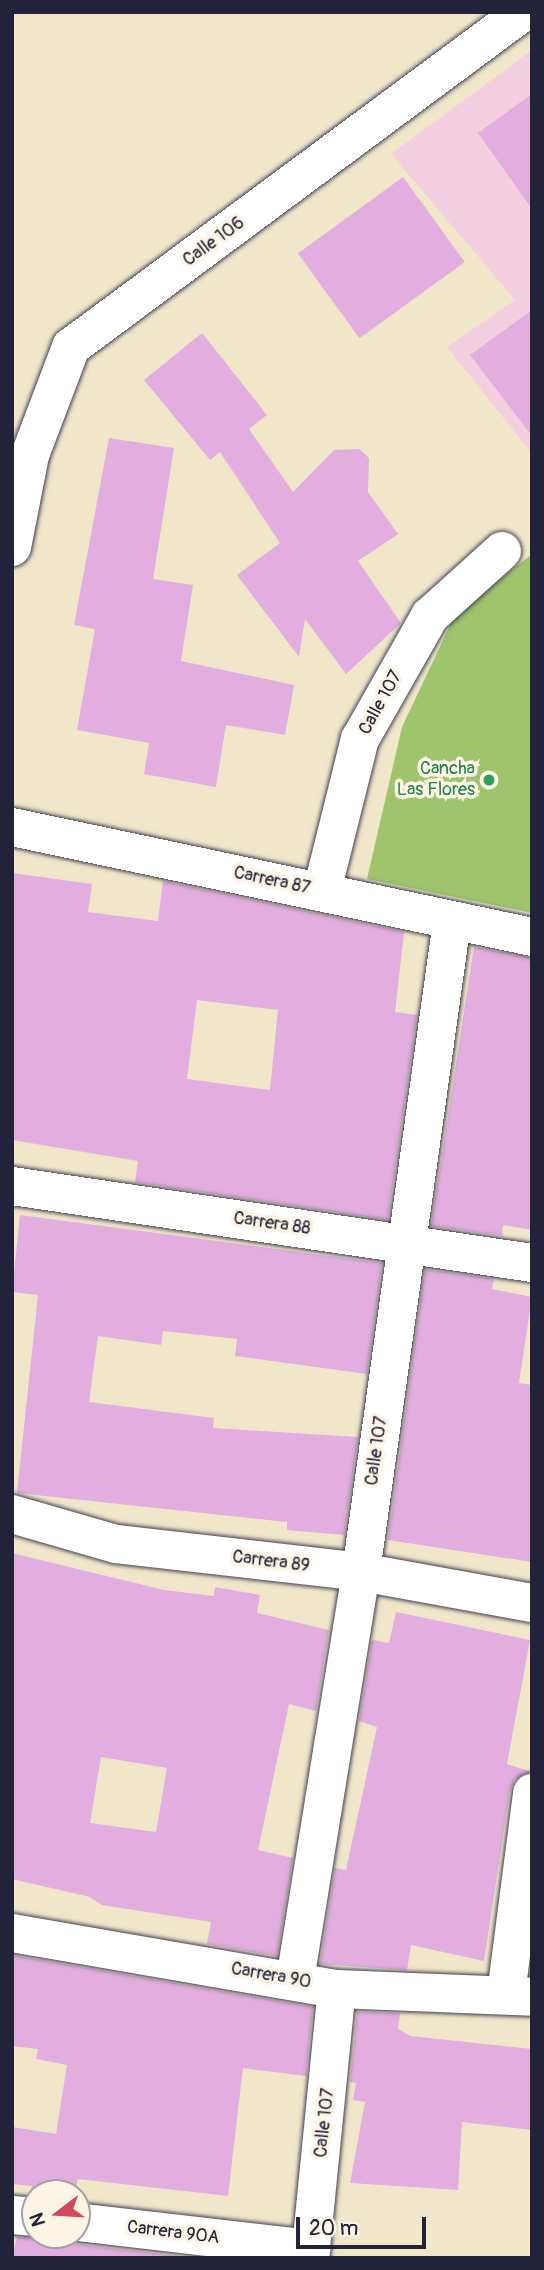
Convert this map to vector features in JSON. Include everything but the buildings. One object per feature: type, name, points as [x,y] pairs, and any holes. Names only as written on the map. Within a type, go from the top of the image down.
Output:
[{"type":"street","name":"Calle 106","points":[[12,547],[30,455],[71,348],[523,12]]},
{"type":"street","name":"Calle 107","points":[[322,891],[360,739],[430,615],[502,551]]},
{"type":"street","name":"Carrera 87","points":[[12,827],[532,937]]},
{"type":"street","name":"Calle 107","points":[[295,1980],[361,1572],[452,921]]},
{"type":"street","name":"Carrera 88","points":[[12,1186],[532,1263]]},
{"type":"street","name":"Carrera 89","points":[[12,1514],[116,1544],[361,1572],[532,1603]]},
{"type":"street","points":[[519,1996],[532,1793]]},
{"type":"street","name":"Carrera 90","points":[[12,1933],[337,1989],[519,1996]]},
{"type":"street","name":"Calle 107","points":[[311,2253],[337,1989]]},
{"type":"street","name":"Carrera 90A","points":[[91,2224],[311,2253]]},
{"type":"shaded area","points":[[532,50],[532,454],[447,347],[515,300],[391,154]]},
{"type":"green space","points":[[532,554],[532,913],[367,879],[402,727],[455,615]]},
{"type":"place","name":"Cancha Las Flores","points":[[489,780]]}]
